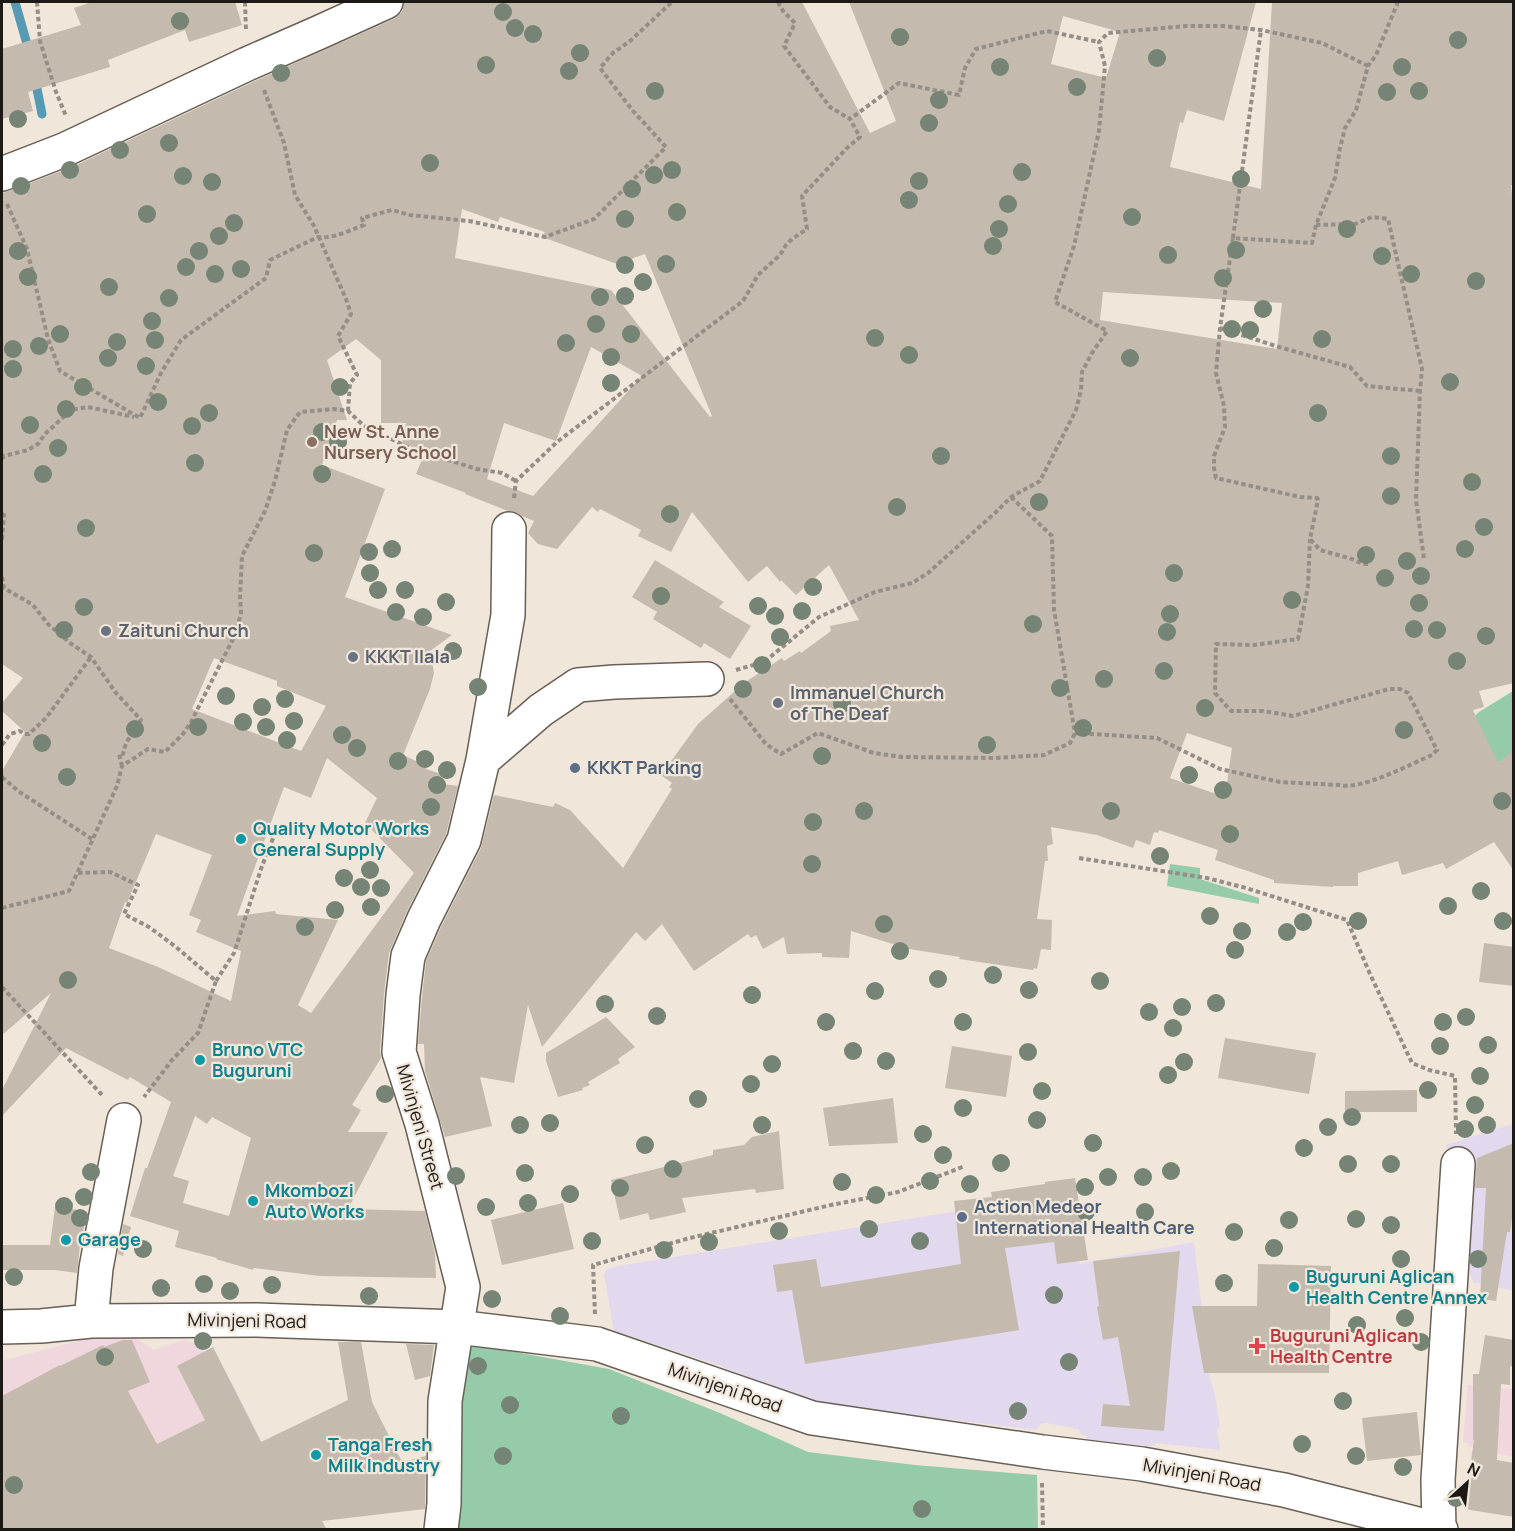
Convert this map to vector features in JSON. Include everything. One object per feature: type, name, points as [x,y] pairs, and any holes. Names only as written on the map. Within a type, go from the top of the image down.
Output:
[{"type":"street","points":[[4,188],[64,150],[386,2]]},
{"type":"street","name":"Mivinjeni Street","points":[[441,1530],[444,1504],[445,1401],[463,1287],[422,1124],[399,1052],[408,956],[464,840],[483,760],[508,615],[509,529]]},
{"type":"street","points":[[483,760],[541,710],[578,685],[707,678]]},
{"type":"street","points":[[91,1321],[96,1268],[124,1120]]},
{"type":"street","points":[[1439,1529],[1439,1468],[1458,1164]]},
{"type":"street","name":"Mivinjeni Road","points":[[2,1327],[91,1321],[257,1320],[457,1327],[597,1344],[812,1418],[1143,1464],[1284,1490],[1439,1529]]},
{"type":"path","points":[[37,2],[40,41],[56,92],[70,123],[62,147],[64,150]]},
{"type":"path","points":[[140,418],[161,373],[181,340],[266,278],[270,260],[318,237],[337,235],[364,225],[362,218],[392,210],[410,215],[468,221],[545,237],[594,219],[666,147],[633,111],[600,68],[613,53],[630,41],[672,2]]},
{"type":"path","points":[[509,529],[516,481],[556,442],[743,301],[758,275],[780,255],[792,239],[807,230],[802,196],[847,148],[860,138],[850,119],[830,107],[784,46],[795,23],[778,2]]},
{"type":"path","points":[[1233,238],[1312,243],[1316,225],[1335,178],[1340,148],[1346,128],[1356,110],[1368,66],[1376,56],[1398,2]]},
{"type":"path","points":[[1099,42],[1108,33],[1186,26],[1223,26],[1261,30],[1322,43],[1368,66]]},
{"type":"path","points":[[1075,733],[1157,738],[1220,769],[1280,782],[1346,787],[1374,780],[1432,755],[1437,750],[1408,693],[1400,689],[1389,689],[1293,716],[1263,711],[1231,711],[1215,693],[1216,644],[1254,645],[1298,639],[1308,586],[1310,539],[1318,500],[1216,478],[1214,468],[1214,456],[1225,427],[1224,406],[1216,373],[1220,328],[1261,30]]},
{"type":"path","points":[[850,119],[899,83],[959,94],[965,68],[976,49],[1047,31],[1099,42]]},
{"type":"path","points":[[707,678],[764,662],[819,616],[875,592],[912,583],[928,573],[1011,497],[1040,481],[1076,410],[1081,390],[1082,372],[1107,331],[1056,302],[1074,246],[1099,131],[1105,66],[1099,42]]},
{"type":"path","points":[[247,64],[258,75],[284,143],[296,195],[314,226],[351,314],[338,336],[357,375],[350,383],[348,411]]},
{"type":"path","points":[[4,188],[27,249],[48,339],[60,371],[140,418]]},
{"type":"path","points":[[1316,225],[1355,224],[1372,217],[1388,219],[1422,369],[1416,500],[1424,559]]},
{"type":"path","points":[[1220,328],[1350,367],[1367,386],[1420,391]]},
{"type":"path","points":[[2,459],[4,456],[28,450],[38,444],[45,434],[71,410],[88,407],[140,418]]},
{"type":"path","points":[[122,766],[148,748],[165,752],[183,734],[215,676],[225,651],[234,637],[241,614],[242,555],[265,511],[287,430],[300,412],[348,411],[364,426],[410,448],[477,469],[502,473],[516,481]]},
{"type":"path","points":[[707,678],[724,690],[766,744],[781,754],[818,733],[874,753],[902,757],[1008,758],[1044,755],[1070,743],[1075,733],[1054,610],[1052,536],[1011,497]]},
{"type":"path","points":[[2,514],[4,515],[2,540]]},
{"type":"path","points":[[1310,539],[1320,550],[1368,564]]},
{"type":"path","points":[[2,577],[4,588],[33,605],[48,624],[91,657],[116,693],[141,720],[126,743],[123,754],[119,754],[122,766],[117,786],[69,891],[2,908]]},
{"type":"path","points":[[2,745],[10,734],[20,731],[28,734],[46,718],[91,657]]},
{"type":"path","points":[[2,777],[18,791],[92,839]]},
{"type":"path","points":[[2,987],[124,1120],[152,1089],[172,1060],[198,1033],[216,981],[234,953],[262,866],[278,826]]},
{"type":"path","points":[[1079,858],[1207,878],[1347,920],[1412,1063],[1428,1070],[1455,1076],[1458,1164]]},
{"type":"path","points":[[78,873],[110,872],[138,885],[124,914],[149,927],[216,981]]},
{"type":"path","points":[[597,1344],[593,1265],[690,1238],[898,1192],[965,1166]]},
{"type":"path","points":[[1043,1530],[1044,1452]]},
{"type":"shaded area","points":[[1513,1124],[1513,1291],[1474,1282],[1452,1247],[1453,1172],[1446,1145]]},
{"type":"shaded area","name":"Action Medeor International Health Care","points":[[1069,1193],[1079,1264],[1194,1242],[1210,1378],[1220,1427],[1217,1429],[1220,1450],[1155,1443],[1154,1446],[1087,1442],[1086,1436],[1081,1435],[1078,1429],[1046,1423],[1041,1424],[1036,1430],[800,1401],[721,1366],[614,1331],[604,1274],[607,1269]]},
{"type":"shaded area","points":[[124,1329],[153,1350],[184,1340],[197,1344],[227,1374],[284,1485],[5,1418],[2,1406],[2,1360]]},
{"type":"shaded area","points":[[1468,1385],[1513,1389],[1513,1457],[1468,1446],[1469,1444],[1463,1442]]},
{"type":"green space","points":[[1513,691],[1513,753],[1487,770],[1466,724],[1479,712]]},
{"type":"green space","points":[[1170,864],[1200,868],[1200,879],[1259,898],[1259,904],[1167,886]]},
{"type":"green space","points":[[455,1341],[609,1369],[720,1413],[808,1452],[915,1465],[1037,1475],[1038,1529],[444,1530]]},
{"type":"building","points":[[92,2],[235,2],[242,25],[189,42],[185,30],[108,60],[110,67],[28,92],[33,111],[2,119],[2,49],[81,25],[74,8]]},
{"type":"building","points":[[404,2],[802,2],[870,133],[896,121],[849,2],[1256,2],[1224,121],[1187,110],[1183,123],[1180,122],[1170,167],[1261,189],[1272,2],[1514,2],[1514,185],[1511,185],[1514,217],[1514,683],[1479,691],[1484,707],[1473,710],[1498,763],[1514,750],[1514,871],[1494,842],[1446,869],[1443,863],[1402,875],[1398,861],[1358,873],[1358,886],[1333,887],[1274,883],[1274,880],[1215,860],[1218,850],[1159,830],[1158,833],[1154,832],[1150,845],[1136,840],[1133,848],[1097,835],[1051,827],[1053,844],[1047,846],[1048,861],[1045,861],[1037,919],[1052,920],[1051,950],[1041,949],[1037,969],[959,959],[960,957],[909,949],[851,931],[849,958],[822,957],[822,953],[787,954],[784,937],[763,949],[756,935],[751,938],[748,934],[694,971],[662,924],[645,941],[636,932],[542,1047],[528,1005],[514,1083],[480,1077],[492,1126],[445,1137],[425,1071],[424,1044],[418,1044],[426,961],[481,848],[494,795],[553,807],[555,803],[570,810],[623,868],[672,789],[669,787],[672,783],[661,775],[698,724],[744,683],[782,658],[784,661],[800,651],[801,653],[831,631],[830,626],[859,620],[829,565],[796,595],[781,580],[780,582],[767,566],[748,582],[692,512],[671,552],[638,536],[641,530],[600,509],[598,512],[592,507],[557,549],[538,544],[528,533],[534,521],[416,474],[426,450],[402,444],[406,423],[381,423],[381,360],[356,339],[327,360],[347,420],[337,420],[322,465],[385,489],[345,597],[452,635],[430,651],[434,673],[430,689],[403,755],[427,766],[426,769],[441,774],[437,783],[458,786],[446,834],[407,911],[389,953],[384,994],[381,1058],[352,1105],[361,1110],[348,1132],[388,1132],[348,1209],[425,1211],[435,1253],[436,1278],[320,1276],[254,1268],[253,1270],[175,1247],[179,1231],[130,1216],[145,1168],[147,1168],[171,1102],[130,1077],[128,1080],[66,1048],[2,1116],[2,1090],[51,993],[2,1035],[2,771],[25,732],[2,711],[2,703],[23,678],[2,664],[2,193],[72,167],[394,19],[402,12]],"holes":[[[1063,16],[1120,32],[1106,78],[1051,64]],[[462,209],[498,222],[500,217],[545,232],[542,237],[617,264],[645,254],[712,416],[710,417],[611,290],[455,258]],[[1103,292],[1282,303],[1277,349],[1100,320]],[[591,347],[642,376],[533,496],[487,479],[504,423],[556,441]],[[214,658],[277,681],[277,686],[326,706],[301,751],[192,709]],[[1187,733],[1232,748],[1225,797],[1170,778]],[[327,758],[377,798],[365,823],[414,873],[311,1013],[298,1005],[338,920],[276,914],[275,911],[237,916],[284,787],[311,798]],[[156,834],[212,855],[189,915],[201,920],[196,932],[241,951],[231,1001],[158,967],[109,948],[125,902],[127,903]],[[195,1116],[207,1124],[212,1117],[251,1138],[229,1216],[183,1203],[189,1181],[173,1176]]]},
{"type":"building","points":[[655,560],[724,602],[719,607],[751,626],[730,659],[704,643],[701,648],[653,619],[657,612],[632,597]]},
{"type":"building","points":[[1484,943],[1514,947],[1514,986],[1479,982]]},
{"type":"building","points":[[606,1017],[635,1047],[618,1059],[620,1063],[588,1082],[590,1085],[582,1088],[583,1090],[558,1097],[546,1061],[546,1053]]},
{"type":"building","points":[[1225,1038],[1316,1053],[1309,1094],[1218,1078]]},
{"type":"building","points":[[952,1046],[1012,1056],[1006,1097],[945,1088]]},
{"type":"building","points":[[1417,1090],[1417,1112],[1345,1112],[1345,1091]]},
{"type":"building","points":[[893,1098],[898,1143],[829,1146],[823,1108]]},
{"type":"building","points":[[779,1131],[784,1189],[756,1193],[755,1189],[682,1198],[686,1212],[650,1220],[648,1213],[620,1220],[611,1180],[713,1155],[713,1150],[744,1145],[752,1137]]},
{"type":"building","points":[[1514,1143],[1514,1203],[1496,1301],[1480,1299],[1486,1188],[1475,1188],[1477,1158]]},
{"type":"building","points":[[1075,1178],[1088,1260],[1057,1264],[1054,1242],[1005,1248],[1019,1330],[805,1364],[792,1290],[777,1292],[773,1265],[816,1259],[821,1287],[961,1264],[954,1201],[992,1197],[991,1192]]},
{"type":"building","points":[[563,1203],[574,1249],[502,1265],[491,1220]]},
{"type":"building","name":"Garage","points":[[55,1207],[85,1211],[84,1213],[87,1214],[77,1273],[55,1270],[2,1270],[2,1245],[50,1245]]},
{"type":"building","points":[[123,1224],[131,1227],[123,1256],[118,1254]]},
{"type":"building","points":[[1180,1251],[1164,1431],[1101,1426],[1103,1404],[1130,1406],[1118,1337],[1103,1340],[1097,1307],[1099,1306],[1093,1261]]},
{"type":"building","points":[[1258,1264],[1331,1266],[1329,1373],[1204,1373],[1192,1306],[1257,1306]]},
{"type":"building","points":[[1485,1335],[1514,1340],[1514,1367],[1510,1366],[1510,1385],[1501,1384],[1497,1460],[1514,1463],[1514,1517],[1464,1509],[1474,1440],[1473,1374],[1479,1374]]},
{"type":"building","points":[[123,1340],[132,1340],[150,1382],[128,1391],[157,1444],[205,1420],[177,1366],[213,1347],[261,1442],[348,1400],[338,1342],[361,1342],[372,1402],[402,1462],[426,1456],[425,1509],[322,1521],[327,1530],[2,1530],[2,1396],[103,1345],[104,1347]]},
{"type":"building","points":[[406,1344],[434,1345],[430,1376],[415,1380]]},
{"type":"building","points":[[1417,1412],[1421,1455],[1367,1461],[1362,1418]]},
{"type":"waterway","points":[[15,2],[29,51]]},
{"type":"waterway","points":[[35,79],[42,114]]},
{"type":"place","name":"New St. Anne Nursery School","points":[[312,442]]},
{"type":"place","name":"Zaituni Church","points":[[106,631]]},
{"type":"place","name":"KKKT Ilala","points":[[353,657]]},
{"type":"place","name":"Immanuel Church of The Deaf","points":[[778,703]]},
{"type":"place","name":"KKKT Parking","points":[[575,768]]},
{"type":"place","name":"Quality Motor Works General Supply","points":[[241,839]]},
{"type":"place","name":"Bruno VTC Buguruni","points":[[200,1060]]},
{"type":"place","name":"Mkombozi Auto Works","points":[[253,1201]]},
{"type":"place","name":"Action Medeor International Health Care","points":[[962,1217]]},
{"type":"place","name":"Garage","points":[[66,1240]]},
{"type":"place","name":"Buguruni Aglican Health Centre Annex","points":[[1294,1287]]},
{"type":"place","name":"Buguruni Aglican Health Centre","points":[[1257,1346]]},
{"type":"place","name":"Tanga Fresh Milk Industry","points":[[316,1455]]}]
